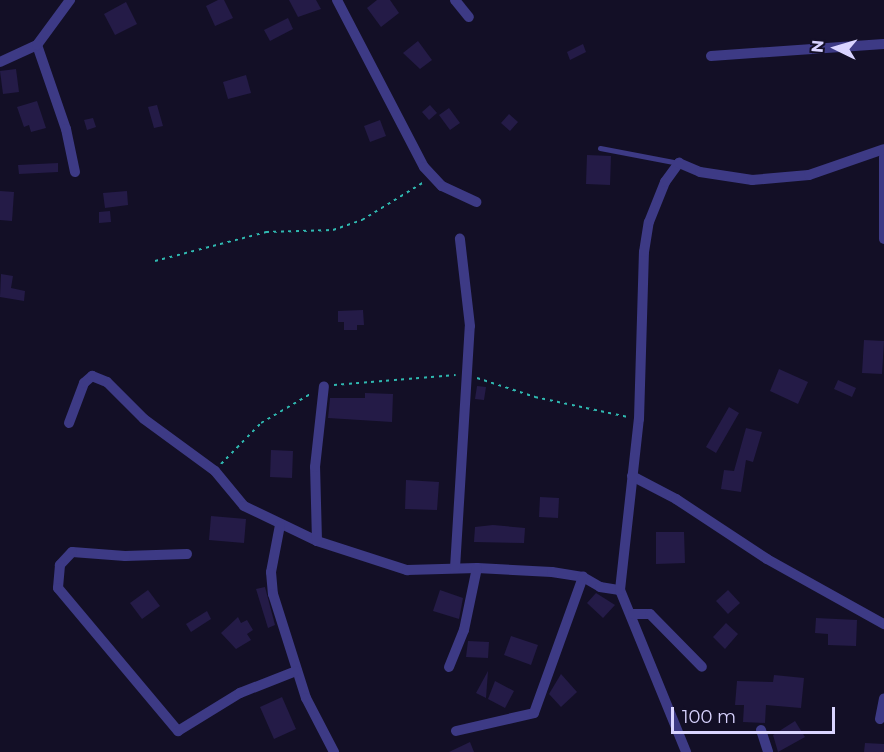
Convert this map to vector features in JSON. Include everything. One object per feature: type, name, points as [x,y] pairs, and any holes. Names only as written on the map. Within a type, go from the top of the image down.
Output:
[{"type":"street","points":[[0,62],[37,45],[70,0]]},
{"type":"street","points":[[337,0],[432,177],[477,202]]},
{"type":"street","points":[[455,0],[469,17]]},
{"type":"street","points":[[711,56],[884,44]]},
{"type":"street","points":[[37,45],[66,129],[75,172]]},
{"type":"street","points":[[686,752],[633,614],[620,590],[639,419],[647,232],[665,182],[679,163],[700,171],[752,180],[808,175],[884,149]]},
{"type":"street","points":[[884,157],[884,239]]},
{"type":"street","points":[[454,568],[470,326],[460,239]]},
{"type":"street","points":[[69,423],[84,383],[92,376],[108,382],[144,419],[215,471],[240,504],[317,541],[408,570],[477,568],[583,577],[600,587],[620,590]]},
{"type":"street","points":[[317,541],[315,467],[324,386]]},
{"type":"street","points":[[632,476],[676,499],[767,560],[884,624]]},
{"type":"street","points":[[280,525],[271,580],[296,671],[316,721],[334,752]]},
{"type":"street","points":[[188,554],[125,556],[72,552],[60,565],[58,588],[178,731],[240,693],[296,671]]},
{"type":"street","points":[[450,667],[464,630],[477,568]]},
{"type":"street","points":[[456,732],[534,713],[583,577]]},
{"type":"street","points":[[633,614],[650,614],[702,667]]},
{"type":"street","points":[[880,719],[884,698]]},
{"type":"street","points":[[761,730],[768,752]]},
{"type":"lane","points":[[600,148],[679,163]]},
{"type":"path","points":[[154,261],[266,231],[333,230],[362,220],[432,177]]},
{"type":"path","points":[[467,375],[535,397],[639,419]]},
{"type":"building","points":[[218,0],[224,0],[233,18],[215,26],[206,6]]},
{"type":"building","points":[[289,0],[316,0],[321,9],[298,17]]},
{"type":"building","points":[[377,0],[390,0],[399,13],[381,27],[367,8]]},
{"type":"building","points":[[126,2],[137,24],[115,35],[104,14]]},
{"type":"building","points":[[288,18],[293,29],[270,41],[264,30]]},
{"type":"building","points":[[418,41],[432,60],[420,69],[403,53]]},
{"type":"building","points":[[583,44],[586,52],[570,60],[567,52]]},
{"type":"building","points":[[16,69],[19,92],[3,94],[0,71]]},
{"type":"building","points":[[246,75],[251,93],[228,99],[223,82]]},
{"type":"building","points":[[37,101],[46,128],[31,132],[29,125],[24,127],[17,107]]},
{"type":"building","points":[[157,105],[163,126],[154,128],[148,107]]},
{"type":"building","points":[[430,105],[437,113],[429,120],[422,112]]},
{"type":"building","points":[[449,108],[460,123],[450,130],[439,115]]},
{"type":"building","points":[[509,114],[518,122],[510,131],[501,123]]},
{"type":"building","points":[[93,118],[96,127],[87,130],[84,120]]},
{"type":"building","points":[[380,120],[386,136],[370,142],[364,126]]},
{"type":"building","points":[[587,155],[611,156],[610,185],[586,184]]},
{"type":"building","points":[[58,163],[58,172],[19,174],[18,165]]},
{"type":"building","points":[[0,191],[14,192],[12,221],[0,220]]},
{"type":"building","points":[[127,191],[128,205],[105,208],[103,193]]},
{"type":"building","points":[[110,211],[111,222],[99,223],[99,212]]},
{"type":"building","points":[[1,274],[13,276],[11,288],[25,291],[24,301],[0,297]]},
{"type":"building","points":[[363,310],[364,325],[357,325],[357,330],[344,330],[344,322],[338,322],[338,311]]},
{"type":"building","points":[[864,340],[884,341],[882,374],[862,373]]},
{"type":"building","points":[[779,369],[808,382],[798,404],[770,391]]},
{"type":"building","points":[[838,380],[856,388],[852,397],[834,389]]},
{"type":"building","points":[[477,386],[486,387],[484,400],[475,399]]},
{"type":"building","points":[[365,393],[393,394],[392,422],[328,418],[330,398],[365,398]]},
{"type":"building","points":[[729,407],[739,413],[716,453],[706,447]]},
{"type":"building","points":[[746,428],[762,432],[753,462],[746,460],[741,492],[721,489],[724,470],[734,471]]},
{"type":"building","points":[[271,450],[293,451],[292,478],[270,477]]},
{"type":"building","points":[[406,480],[439,482],[437,510],[405,509]]},
{"type":"building","points":[[540,497],[559,498],[558,518],[539,517]]},
{"type":"building","points":[[211,516],[246,519],[244,543],[209,540]]},
{"type":"building","points":[[493,525],[525,528],[524,543],[474,542],[475,527]]},
{"type":"building","points":[[656,532],[684,532],[685,563],[656,564]]},
{"type":"building","points":[[265,587],[275,625],[268,628],[256,589]]},
{"type":"building","points":[[148,590],[160,606],[142,619],[130,603]]},
{"type":"building","points":[[440,590],[463,598],[459,619],[433,611]]},
{"type":"building","points":[[728,590],[740,603],[728,614],[716,601]]},
{"type":"building","points":[[596,593],[615,605],[603,618],[587,603]]},
{"type":"building","points":[[207,611],[211,619],[191,632],[186,624]]},
{"type":"building","points":[[238,617],[241,623],[247,620],[253,630],[247,634],[251,640],[236,649],[221,633]]},
{"type":"building","points":[[816,618],[857,620],[856,646],[828,645],[828,634],[815,633]]},
{"type":"building","points":[[726,623],[738,634],[725,649],[713,637]]},
{"type":"building","points":[[511,636],[538,645],[531,665],[504,655]]},
{"type":"building","points":[[468,641],[489,642],[488,658],[466,657]]},
{"type":"building","points":[[488,671],[486,698],[476,693]]},
{"type":"building","points":[[561,674],[577,692],[561,707],[549,694]]},
{"type":"building","points":[[774,675],[804,678],[801,708],[766,705],[765,723],[743,722],[744,705],[735,705],[737,681],[773,682]]},
{"type":"building","points":[[495,681],[514,691],[505,708],[488,699]]},
{"type":"building","points":[[282,697],[296,729],[274,739],[260,707]]},
{"type":"building","points":[[795,721],[805,737],[778,752],[773,735]]},
{"type":"building","points":[[470,742],[474,752],[449,752]]},
{"type":"building","points":[[865,743],[884,744],[884,752],[864,752]]}]
